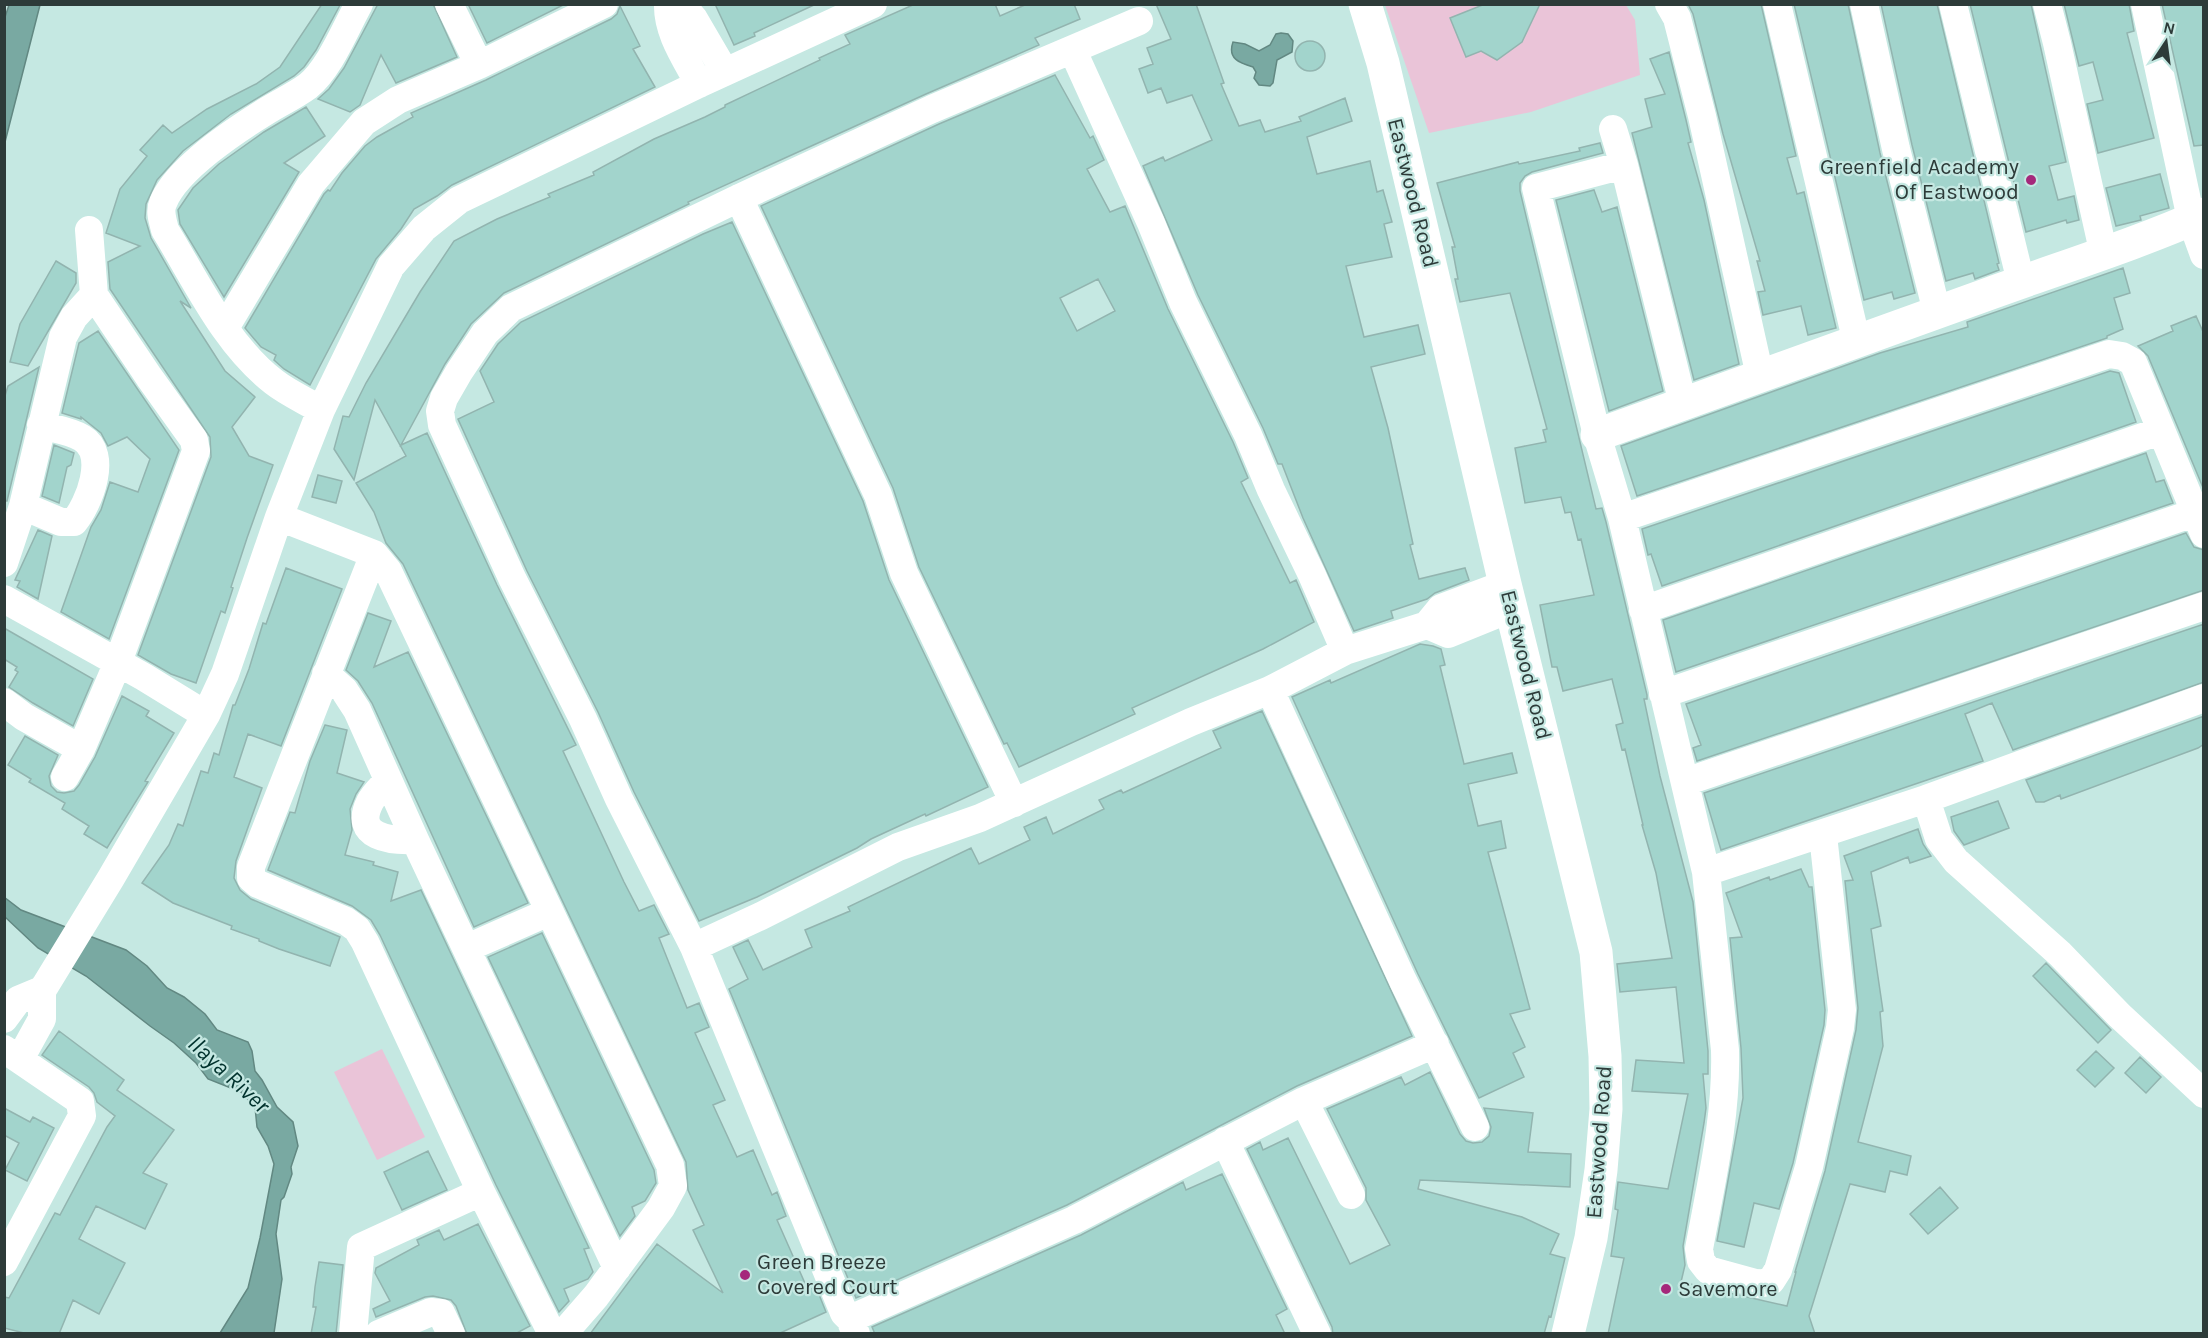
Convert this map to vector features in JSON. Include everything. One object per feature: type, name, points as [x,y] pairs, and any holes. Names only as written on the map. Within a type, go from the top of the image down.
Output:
[{"type":"main road","name":"Eastwood Road","points":[[1365,4],[1383,63],[1508,596],[1596,952],[1605,1056],[1606,1109],[1601,1170],[1591,1239],[1568,1334]]},
{"type":"main road","points":[[1597,435],[1857,343],[2020,282],[2104,255],[2197,216]]},
{"type":"street","points":[[321,410],[275,383],[247,358],[225,328],[165,230],[161,217],[162,204],[174,183],[194,163],[250,121],[308,86],[323,69],[359,4]]},
{"type":"street","points":[[449,4],[479,65]]},
{"type":"street","points":[[225,328],[311,184],[364,122],[398,100],[479,65],[559,14],[604,4]]},
{"type":"street","points":[[668,4],[667,17],[670,27],[712,78]]},
{"type":"street","points":[[681,4],[694,19],[712,78]]},
{"type":"street","points":[[4,1262],[82,1116],[80,1101],[12,1054],[42,1019],[45,985],[111,878],[206,715],[225,674],[279,517],[321,410],[391,266],[424,228],[459,200],[712,78],[873,4]]},
{"type":"street","points":[[1669,4],[1677,18],[1702,116],[1760,376]]},
{"type":"street","points":[[1777,4],[1857,343]]},
{"type":"street","points":[[1864,4],[1896,149],[1937,312]]},
{"type":"street","points":[[1953,4],[2020,282]]},
{"type":"street","points":[[2047,4],[2104,255]]},
{"type":"street","points":[[2145,4],[2197,216],[2204,255]]},
{"type":"street","points":[[1139,21],[932,109],[739,198],[511,308],[485,333],[444,398],[440,411],[442,425],[512,578],[694,947],[844,1313],[853,1327],[1074,1220],[1304,1101],[1436,1044]]},
{"type":"street","points":[[1073,51],[1151,223],[1183,302],[1248,435],[1270,490],[1312,575],[1345,651]]},
{"type":"street","points":[[1613,129],[1683,404]]},
{"type":"street","points":[[1624,165],[1536,188],[1597,435],[1622,518],[1706,872],[1726,1079],[1723,1112],[1699,1249],[1701,1261],[1708,1270],[1759,1284],[1771,1281],[1778,1270],[1809,1167],[1840,1028],[1842,1010],[1823,835]]},
{"type":"street","points":[[739,198],[878,495],[904,573],[1014,802]]},
{"type":"street","points":[[65,777],[81,749],[118,662],[196,451],[194,440],[94,296],[89,230]]},
{"type":"street","points":[[4,563],[23,506],[63,337],[74,317],[94,296]]},
{"type":"street","points":[[1622,518],[2109,354],[2122,356],[2133,362],[2199,524],[1662,694]]},
{"type":"street","points":[[23,506],[61,522],[74,522],[84,510],[96,468],[93,450],[82,438],[41,425]]},
{"type":"street","points":[[1643,610],[2160,431]]},
{"type":"street","points":[[279,517],[374,554],[388,570],[670,1165],[673,1186],[661,1208],[596,1296],[563,1334]]},
{"type":"street","points":[[374,554],[251,867],[251,878],[258,884],[346,921],[357,929],[481,1192],[552,1334]]},
{"type":"street","points":[[694,947],[898,848],[981,818],[1270,690],[1345,651],[1427,625],[1441,608],[1508,596]]},
{"type":"street","points":[[4,599],[118,662],[206,715]]},
{"type":"street","points":[[1685,782],[2204,606]]},
{"type":"street","points":[[326,674],[344,690],[357,710],[617,1268]]},
{"type":"street","points":[[1270,690],[1403,981],[1475,1127]]},
{"type":"street","points":[[1706,872],[1926,800],[2204,698]]},
{"type":"street","points":[[4,702],[24,717],[81,749]]},
{"type":"street","points":[[388,780],[371,800],[367,809],[366,822],[372,832],[384,839],[416,840]]},
{"type":"street","points":[[1926,800],[1939,839],[1956,861],[2060,954],[2119,1015],[2204,1094]]},
{"type":"street","points":[[467,948],[549,912]]},
{"type":"street","points":[[4,1018],[18,1000],[45,985]]},
{"type":"street","points":[[1304,1101],[1351,1195]]},
{"type":"street","points":[[1225,1141],[1317,1334]]},
{"type":"street","points":[[353,1334],[361,1247],[481,1192]]},
{"type":"street","points":[[379,1334],[431,1312],[441,1313],[451,1334]]},
{"type":"shaded area","points":[[1385,5],[1626,5],[1635,20],[1640,75],[1531,112],[1429,133]]},
{"type":"shaded area","points":[[382,1049],[425,1137],[377,1160],[334,1072]]},
{"type":"water","points":[[9,5],[40,5],[5,142],[4,20]]},
{"type":"water","points":[[1276,34],[1288,34],[1293,41],[1292,52],[1277,60],[1273,83],[1270,86],[1259,85],[1254,78],[1256,72],[1253,67],[1239,62],[1233,56],[1233,42],[1245,44],[1259,51],[1270,45]]},
{"type":"water","name":"Ilaya River","points":[[4,897],[21,910],[126,950],[147,966],[167,988],[184,997],[205,1014],[217,1030],[248,1042],[255,1071],[277,1107],[293,1122],[298,1146],[291,1167],[292,1174],[281,1200],[276,1234],[282,1279],[274,1333],[220,1333],[248,1288],[274,1164],[268,1146],[257,1127],[255,1107],[241,1092],[208,1079],[196,1063],[174,1043],[86,976],[38,948],[5,917]]},
{"type":"building","points":[[322,4],[340,5],[316,50],[304,67],[294,76],[231,114],[183,151],[157,180],[146,204],[145,218],[151,238],[191,308],[180,301],[225,371],[255,397],[232,427],[249,456],[273,465],[231,587],[233,588],[225,613],[221,611],[196,683],[171,674],[138,655],[211,457],[210,437],[110,289],[108,262],[140,246],[106,233],[120,189],[147,156],[140,150],[163,125],[172,133],[207,109],[256,84],[280,67]]},
{"type":"building","points":[[378,4],[433,4],[457,57],[396,83],[381,55],[360,105],[350,112],[318,99],[329,89],[344,68]]},
{"type":"building","points":[[468,4],[565,4],[487,43]]},
{"type":"building","points":[[715,4],[816,4],[734,45]]},
{"type":"building","points":[[915,4],[995,4],[1000,16],[1027,4],[1074,4],[1080,19],[1035,38],[1039,45],[688,202],[689,204],[504,293],[471,324],[445,364],[401,445],[427,433],[497,585],[576,745],[563,751],[624,882],[639,911],[654,905],[669,934],[659,938],[687,1008],[699,1003],[709,1027],[695,1033],[725,1100],[713,1105],[737,1157],[753,1150],[772,1195],[777,1192],[786,1216],[777,1220],[808,1290],[816,1287],[826,1312],[778,1334],[590,1334],[657,1244],[723,1293],[693,1230],[704,1225],[688,1190],[686,1162],[403,564],[386,543],[374,512],[356,483],[406,456],[375,400],[354,480],[334,449],[343,416],[349,417],[366,383],[420,292],[454,241],[497,219],[550,197],[548,194],[594,175],[593,172],[654,139],[705,117],[725,105],[820,60],[819,58],[850,44],[845,35]]},
{"type":"building","points":[[1156,4],[1196,4],[1224,83],[1221,84],[1239,126],[1260,120],[1265,132],[1301,121],[1299,117],[1345,98],[1352,121],[1307,137],[1317,174],[1370,161],[1377,192],[1383,190],[1392,222],[1384,224],[1392,257],[1346,266],[1364,337],[1418,325],[1425,354],[1371,367],[1388,428],[1413,544],[1410,545],[1419,579],[1465,568],[1469,580],[1435,593],[1427,599],[1391,611],[1393,618],[1354,631],[1303,518],[1282,464],[1278,464],[1263,428],[1198,295],[1143,166],[1163,157],[1165,161],[1212,140],[1192,95],[1167,103],[1161,88],[1148,93],[1139,69],[1153,64],[1147,48],[1171,39]]},
{"type":"building","points":[[1485,4],[1540,4],[1522,42],[1497,60],[1481,51],[1466,57],[1450,18]]},
{"type":"building","points":[[1688,4],[1761,4],[1796,156],[1787,158],[1797,194],[1804,192],[1836,328],[1808,335],[1801,306],[1763,315],[1758,292],[1765,291],[1757,261],[1760,261],[1723,134],[1693,14]]},
{"type":"building","points":[[1794,4],[1848,4],[1880,153],[1915,293],[1894,299],[1892,292],[1864,300]]},
{"type":"building","points":[[1881,4],[1937,4],[1999,270],[1975,279],[1973,273],[1946,281],[1912,145]]},
{"type":"building","points":[[1970,4],[2031,4],[2066,162],[2049,166],[2058,200],[2074,196],[2079,220],[2067,223],[2066,220],[2026,232]]},
{"type":"building","points":[[2064,4],[2129,4],[2134,31],[2127,33],[2154,138],[2098,153],[2087,104],[2103,100],[2093,62],[2079,66]]},
{"type":"building","points":[[2162,4],[2204,4],[2204,145],[2194,146]]},
{"type":"building","points":[[620,6],[640,46],[633,49],[655,87],[452,185],[414,209],[376,259],[310,385],[284,369],[274,360],[276,355],[261,347],[245,328],[324,194],[330,191],[365,146],[413,117],[411,113],[486,80],[611,19],[617,14]]},
{"type":"building","points":[[1310,41],[1316,42],[1324,50],[1324,62],[1316,70],[1310,71],[1304,70],[1296,62],[1295,56],[1296,50],[1304,42]]},
{"type":"building","points":[[1669,52],[1739,364],[1694,380],[1632,133],[1652,127],[1645,99],[1665,94],[1650,59]]},
{"type":"building","points":[[1055,75],[1090,138],[1093,136],[1104,160],[1087,169],[1110,212],[1125,206],[1168,309],[1233,442],[1248,478],[1241,482],[1290,583],[1296,580],[1314,622],[1263,649],[1132,708],[1135,714],[1019,767],[1007,743],[1004,744],[919,567],[893,488],[761,206],[939,124]],"holes":[[[1098,279],[1115,311],[1077,331],[1060,298]]]},
{"type":"building","points":[[306,107],[325,136],[284,163],[299,172],[224,297],[180,224],[178,210],[193,188],[219,164],[264,132]]},
{"type":"building","points":[[1600,143],[1603,153],[1532,172],[1525,176],[1520,183],[1520,191],[1596,509],[1602,508],[1606,522],[1647,695],[1647,699],[1644,699],[1660,776],[1693,902],[1708,1051],[1708,1074],[1703,1074],[1706,1108],[1683,1246],[1685,1265],[1681,1282],[1787,1306],[1825,1171],[1856,1030],[1858,1008],[1845,881],[1853,880],[1844,856],[1918,829],[1923,844],[1931,856],[1910,863],[1908,857],[1871,872],[1881,926],[1871,929],[1883,1011],[1880,1012],[1883,1046],[1858,1142],[1911,1156],[1907,1175],[1890,1171],[1885,1192],[1850,1184],[1809,1316],[1815,1334],[1608,1334],[1624,1258],[1611,1256],[1618,1210],[1615,1209],[1618,1182],[1668,1189],[1688,1094],[1632,1091],[1636,1060],[1684,1063],[1676,987],[1620,992],[1617,964],[1672,958],[1656,873],[1642,825],[1625,749],[1622,750],[1616,725],[1623,723],[1612,679],[1563,691],[1557,667],[1552,667],[1540,605],[1594,595],[1581,539],[1578,540],[1571,512],[1565,513],[1561,497],[1525,503],[1515,448],[1546,442],[1543,430],[1547,429],[1510,293],[1460,302],[1452,247],[1455,247],[1437,183],[1518,162],[1519,164],[1580,151],[1579,148]]},
{"type":"building","points":[[2160,174],[2169,208],[2140,216],[2141,220],[2116,226],[2106,188]]},
{"type":"building","points":[[1594,190],[1602,212],[1617,207],[1663,391],[1609,411],[1556,200]]},
{"type":"building","points":[[732,222],[863,501],[889,580],[988,787],[871,839],[757,897],[699,921],[527,571],[458,419],[494,402],[480,371],[498,344],[521,322]]},
{"type":"building","points":[[56,261],[76,273],[76,283],[28,366],[10,362],[20,324]]},
{"type":"building","points":[[2123,268],[2130,293],[2114,298],[2123,329],[2107,338],[1637,496],[1621,446],[1880,353],[1968,327],[1967,322]]},
{"type":"building","points":[[2196,316],[2204,334],[2204,490],[2148,356],[2138,346],[2173,331],[2171,326]]},
{"type":"building","points":[[98,331],[179,450],[109,639],[61,612],[91,527],[101,510],[110,482],[138,492],[150,459],[127,437],[108,446],[101,433],[81,417],[81,419],[62,413],[79,343]]},
{"type":"building","points":[[39,367],[7,501],[4,501],[4,399],[8,386]]},
{"type":"building","points":[[2110,371],[2119,373],[2136,422],[1662,586],[1651,554],[1648,555],[1642,529]]},
{"type":"building","points":[[54,445],[74,453],[71,465],[67,467],[59,503],[42,496]]},
{"type":"building","points":[[2146,453],[2156,482],[2164,480],[2173,503],[1676,672],[1663,620]]},
{"type":"building","points":[[318,475],[342,481],[336,503],[312,497]]},
{"type":"building","points":[[38,530],[52,536],[38,599],[17,587],[20,581],[15,580]]},
{"type":"building","points":[[2186,533],[2194,547],[2204,550],[2204,590],[1697,761],[1693,748],[1701,745],[1686,704]]},
{"type":"building","points":[[286,568],[342,589],[281,746],[248,734],[234,777],[262,788],[236,861],[234,878],[240,890],[251,899],[340,937],[330,966],[279,949],[231,929],[232,926],[173,903],[142,883],[169,845],[178,824],[183,826],[201,771],[208,773],[214,753],[219,755],[233,705],[235,705],[249,669],[263,623],[266,624]]},
{"type":"building","points":[[368,613],[391,621],[374,667],[408,652],[528,903],[474,927],[372,703],[358,681],[346,670]]},
{"type":"building","points":[[2204,624],[2204,682],[2013,750],[1992,703],[1965,714],[1983,761],[1721,850],[1704,793]]},
{"type":"building","points":[[4,628],[93,679],[73,726],[9,687],[18,672],[15,670],[17,667],[4,659]]},
{"type":"building","points":[[1420,644],[1441,649],[1445,665],[1440,666],[1464,764],[1512,753],[1517,773],[1468,784],[1478,826],[1501,821],[1506,848],[1488,852],[1530,1009],[1510,1014],[1525,1047],[1513,1053],[1524,1077],[1479,1098],[1418,974],[1292,697],[1330,680],[1331,683]]},
{"type":"building","points":[[122,696],[149,711],[146,716],[174,733],[145,781],[148,782],[107,848],[84,834],[89,826],[62,809],[65,803],[29,782],[31,779],[8,765],[25,736],[58,755],[49,776],[51,786],[57,792],[74,791],[95,757]]},
{"type":"building","points":[[1262,711],[1412,1036],[1297,1086],[1067,1205],[856,1298],[729,989],[748,979],[733,947],[748,940],[763,970],[812,947],[805,930],[850,911],[848,907],[971,848],[979,864],[1030,840],[1024,827],[1046,817],[1053,834],[1104,809],[1099,800],[1121,790],[1123,793],[1221,748],[1213,731]]},
{"type":"building","points":[[2204,716],[2204,744],[2198,748],[2061,799],[2060,795],[2044,802],[2036,802],[2026,780]]},
{"type":"building","points":[[325,725],[347,730],[337,773],[364,782],[350,809],[352,830],[345,855],[374,862],[373,865],[398,872],[391,901],[421,890],[589,1248],[584,1249],[593,1272],[588,1279],[564,1289],[569,1301],[559,1312],[496,1185],[371,920],[352,906],[268,870],[290,812],[295,813],[310,761]]},
{"type":"building","points":[[1998,801],[2009,828],[1964,845],[1954,831],[1951,817]]},
{"type":"building","points":[[1801,869],[1809,887],[1812,887],[1825,1010],[1824,1025],[1793,1163],[1779,1209],[1754,1203],[1744,1247],[1717,1241],[1743,1098],[1741,1048],[1730,938],[1742,937],[1726,893],[1769,877],[1770,880]]},
{"type":"building","points":[[542,933],[654,1170],[656,1183],[645,1201],[632,1207],[635,1216],[620,1236],[488,957]]},
{"type":"building","points":[[2046,963],[2111,1030],[2098,1043],[2033,976]]},
{"type":"building","points":[[59,1031],[124,1080],[117,1090],[174,1130],[143,1173],[167,1184],[145,1229],[96,1206],[79,1239],[125,1263],[99,1314],[73,1300],[59,1334],[28,1334],[4,1328],[4,1297],[9,1298],[55,1213],[60,1215],[115,1116],[97,1102],[89,1087],[42,1055]]},
{"type":"building","points":[[2096,1051],[2114,1068],[2095,1087],[2077,1070]]},
{"type":"building","points":[[2140,1057],[2161,1077],[2146,1093],[2125,1073]]},
{"type":"building","points":[[1430,1072],[1460,1134],[1466,1141],[1482,1142],[1489,1136],[1491,1127],[1484,1108],[1533,1113],[1528,1152],[1571,1154],[1570,1187],[1420,1180],[1418,1189],[1522,1217],[1559,1234],[1550,1254],[1565,1258],[1551,1317],[1549,1316],[1544,1334],[1333,1334],[1332,1327],[1247,1149],[1260,1142],[1263,1150],[1288,1138],[1350,1264],[1390,1245],[1366,1200],[1366,1188],[1327,1109],[1401,1077],[1405,1085]]},
{"type":"building","points":[[4,1108],[30,1122],[33,1117],[54,1128],[27,1181],[5,1170],[19,1143],[4,1135]]},
{"type":"building","points":[[428,1151],[447,1190],[402,1210],[384,1172]]},
{"type":"building","points":[[1222,1174],[1287,1309],[1276,1315],[1285,1334],[875,1334],[872,1327],[1081,1235],[1183,1182],[1186,1190]]},
{"type":"building","points":[[1940,1187],[1958,1208],[1928,1234],[1910,1214]]},
{"type":"building","points":[[478,1224],[530,1326],[515,1334],[467,1334],[456,1306],[451,1300],[433,1296],[425,1297],[376,1317],[373,1309],[390,1301],[375,1273],[376,1268],[419,1245],[417,1240],[439,1230],[444,1240]]},
{"type":"building","points":[[319,1262],[343,1265],[336,1334],[311,1334],[316,1307],[313,1307]]},
{"type":"place","name":"Greenfield Academy Of Eastwood","points":[[2031,180]]},
{"type":"place","name":"Green Breeze Covered Court","points":[[745,1275]]},
{"type":"place","name":"Savemore","points":[[1666,1289]]}]
